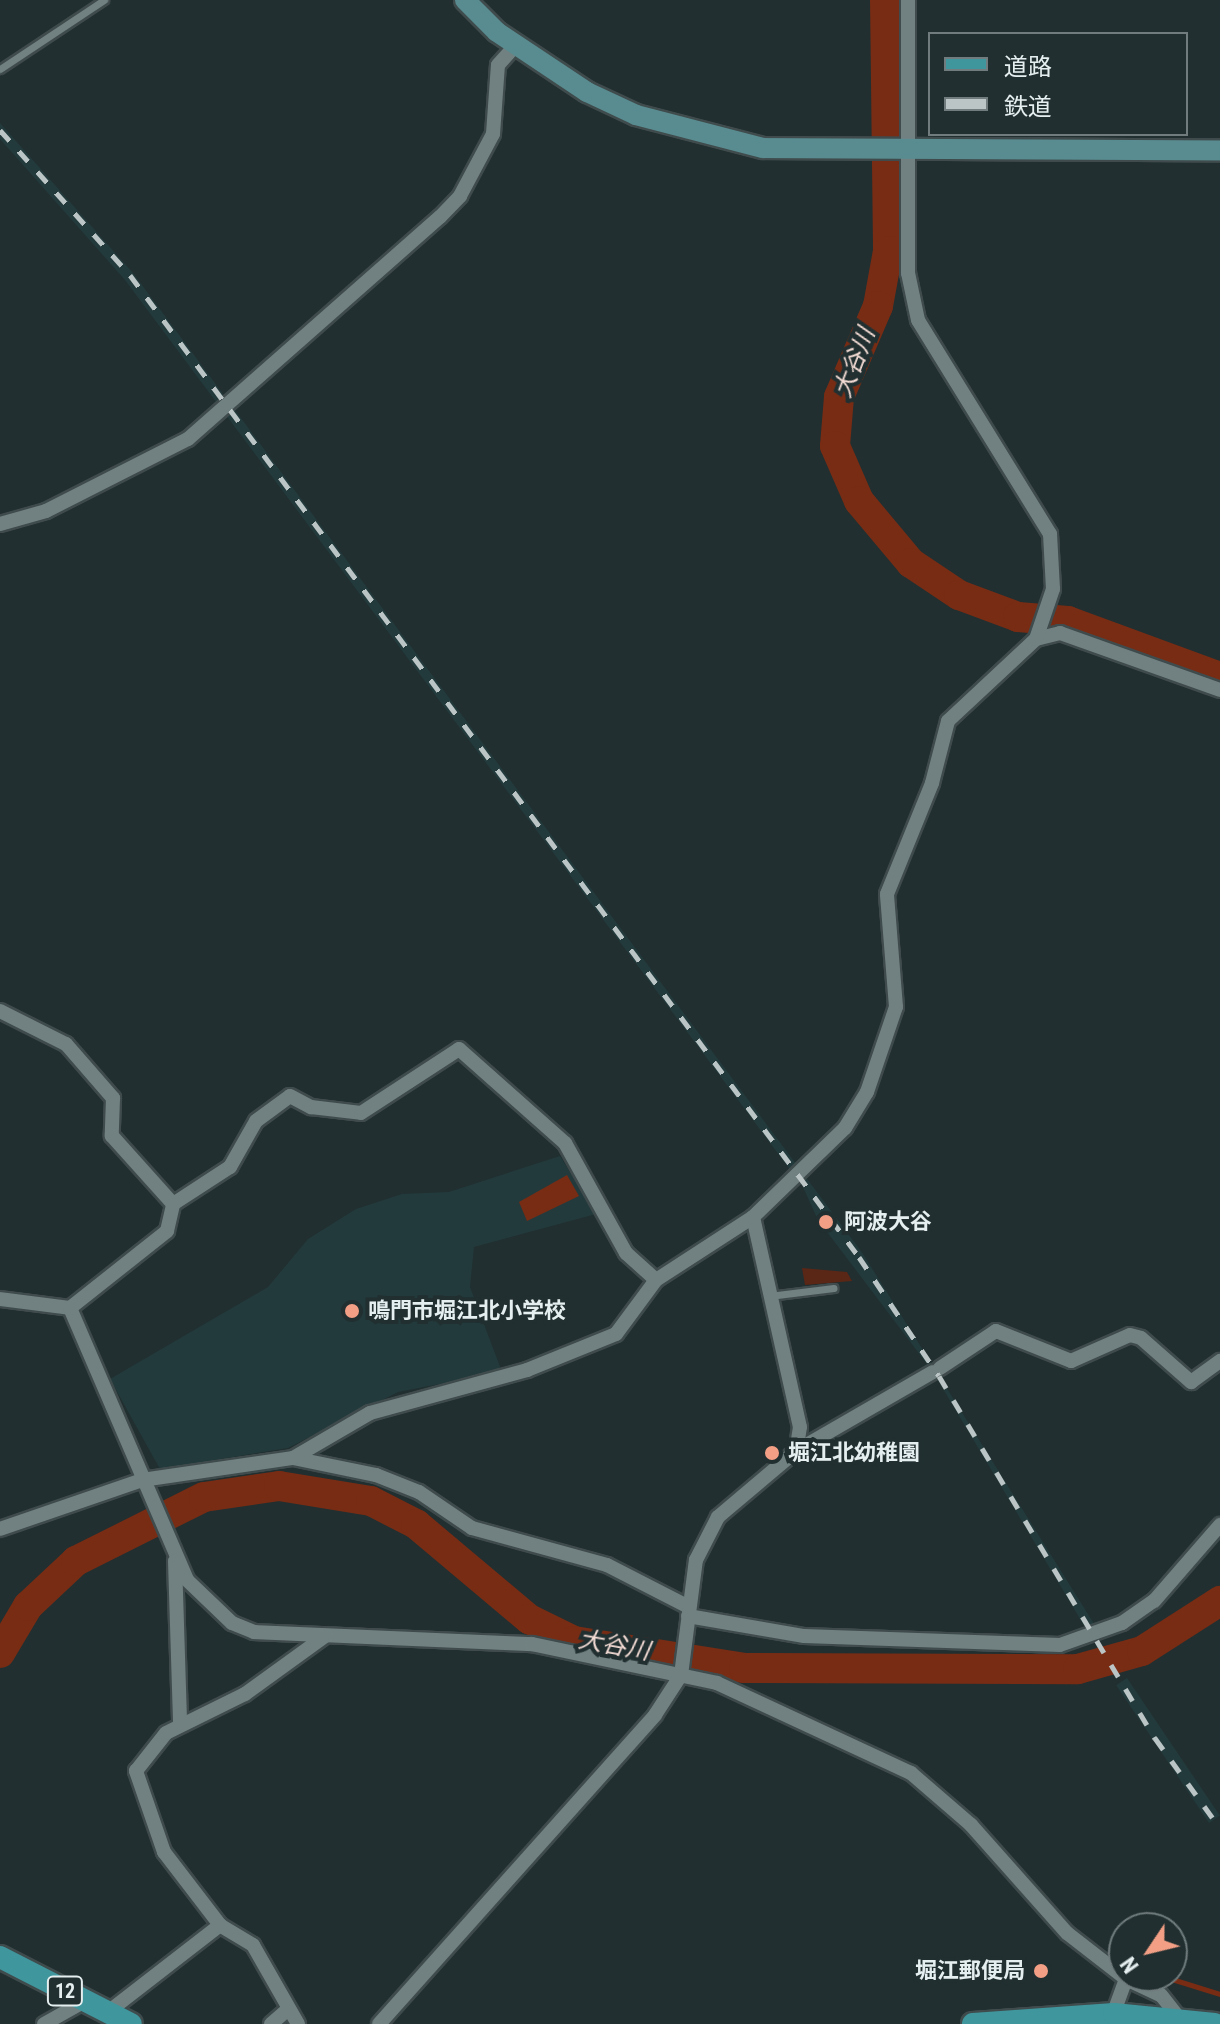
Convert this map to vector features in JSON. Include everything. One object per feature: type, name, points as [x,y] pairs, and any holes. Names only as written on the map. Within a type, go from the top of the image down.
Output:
[{"type":"main road","name":"12","points":[[0,1957],[131,2024]]},
{"type":"main road","points":[[973,2024],[1111,2019],[1215,2024]]},
{"type":"street","points":[[465,0],[516,45],[636,115],[763,148],[1220,150]]},
{"type":"street","points":[[0,1529],[144,1486],[293,1458],[383,1408],[527,1370],[616,1334],[656,1280],[753,1217],[845,1128],[867,1092],[896,1007],[887,894],[932,783],[948,721],[1038,633],[1048,602],[1050,534],[918,320],[908,273],[900,147],[908,0]]},
{"type":"street","points":[[0,524],[46,511],[188,439],[440,217],[460,196],[493,134],[498,65],[516,45]]},
{"type":"street","points":[[1038,633],[1060,633],[1220,690]]},
{"type":"street","points":[[0,1011],[66,1044],[113,1098],[112,1136],[173,1204]]},
{"type":"street","points":[[0,1299],[70,1308],[167,1231],[173,1204],[230,1167],[256,1121],[290,1096],[311,1107],[361,1113],[459,1049],[565,1143],[626,1253],[656,1280]]},
{"type":"street","points":[[753,1217],[800,1427],[796,1451]]},
{"type":"street","points":[[70,1308],[144,1486],[173,1547],[201,1600],[232,1623],[254,1632],[532,1644],[680,1671],[717,1683],[911,1773],[971,1825],[1067,1933],[1108,1965]]},
{"type":"street","points":[[379,2024],[628,1750],[680,1671],[696,1560],[718,1517],[796,1451],[936,1370],[996,1331],[1071,1361],[1130,1335],[1141,1338],[1191,1382],[1220,1361]]},
{"type":"street","points":[[293,1458],[376,1475],[419,1492],[472,1528],[607,1565],[687,1618],[804,1636],[1060,1645],[1122,1623],[1154,1601],[1220,1525]]},
{"type":"street","points":[[173,1547],[180,1723]]},
{"type":"street","points":[[298,2024],[287,2010],[253,1945],[220,1925],[164,1852],[136,1771],[180,1723],[245,1694],[325,1636]]},
{"type":"street","points":[[108,2012],[220,1925]]},
{"type":"street","points":[[1111,2019],[1121,1992]]},
{"type":"street","points":[[1154,1992],[1161,1995],[1183,2021]]},
{"type":"street","points":[[44,2024],[85,2001]]},
{"type":"street","points":[[271,2024],[287,2010]]},
{"type":"lane","points":[[0,69],[104,0]]},
{"type":"lane","points":[[769,1296],[834,1288]]},
{"type":"shaded area","points":[[0,123],[133,273],[863,1254],[1101,1635],[1092,1639],[933,1372],[818,1220],[803,1187],[125,280],[0,139]]},
{"type":"shaded area","name":"鳴門市堀江北小学校","points":[[560,1156],[596,1214],[474,1247],[470,1287],[502,1372],[398,1392],[288,1448],[160,1469],[110,1379],[268,1287],[308,1239],[356,1209],[402,1194],[449,1192]]},
{"type":"shaded area","points":[[567,1175],[579,1196],[527,1221],[519,1202]]},
{"type":"shaded area","points":[[802,1268],[847,1272],[852,1281],[805,1285]]},
{"type":"shaded area","points":[[1127,1678],[1220,1816],[1209,1823],[1116,1685]]},
{"type":"waterway","name":"大谷川","points":[[885,0],[888,251],[878,306],[839,397],[835,446],[859,501],[911,563],[959,595],[1018,617],[1068,621],[1220,677]]},
{"type":"waterway","name":"大谷川","points":[[0,1653],[28,1606],[76,1561],[204,1497],[279,1486],[371,1501],[416,1524],[529,1619],[574,1641],[744,1668],[1078,1669],[1142,1651],[1220,1601]]},
{"type":"waterway","points":[[1188,1984],[1220,1994]]},
{"type":"railway","points":[[0,130],[130,275],[859,1257],[939,1376],[1155,1738],[1220,1828]]},
{"type":"place","name":"阿波大谷","points":[[826,1222]]},
{"type":"place","name":"鳴門市堀江北小学校","points":[[352,1311]]},
{"type":"place","name":"堀江北幼稚園","points":[[772,1453]]},
{"type":"place","name":"堀江郵便局","points":[[1041,1971]]}]
